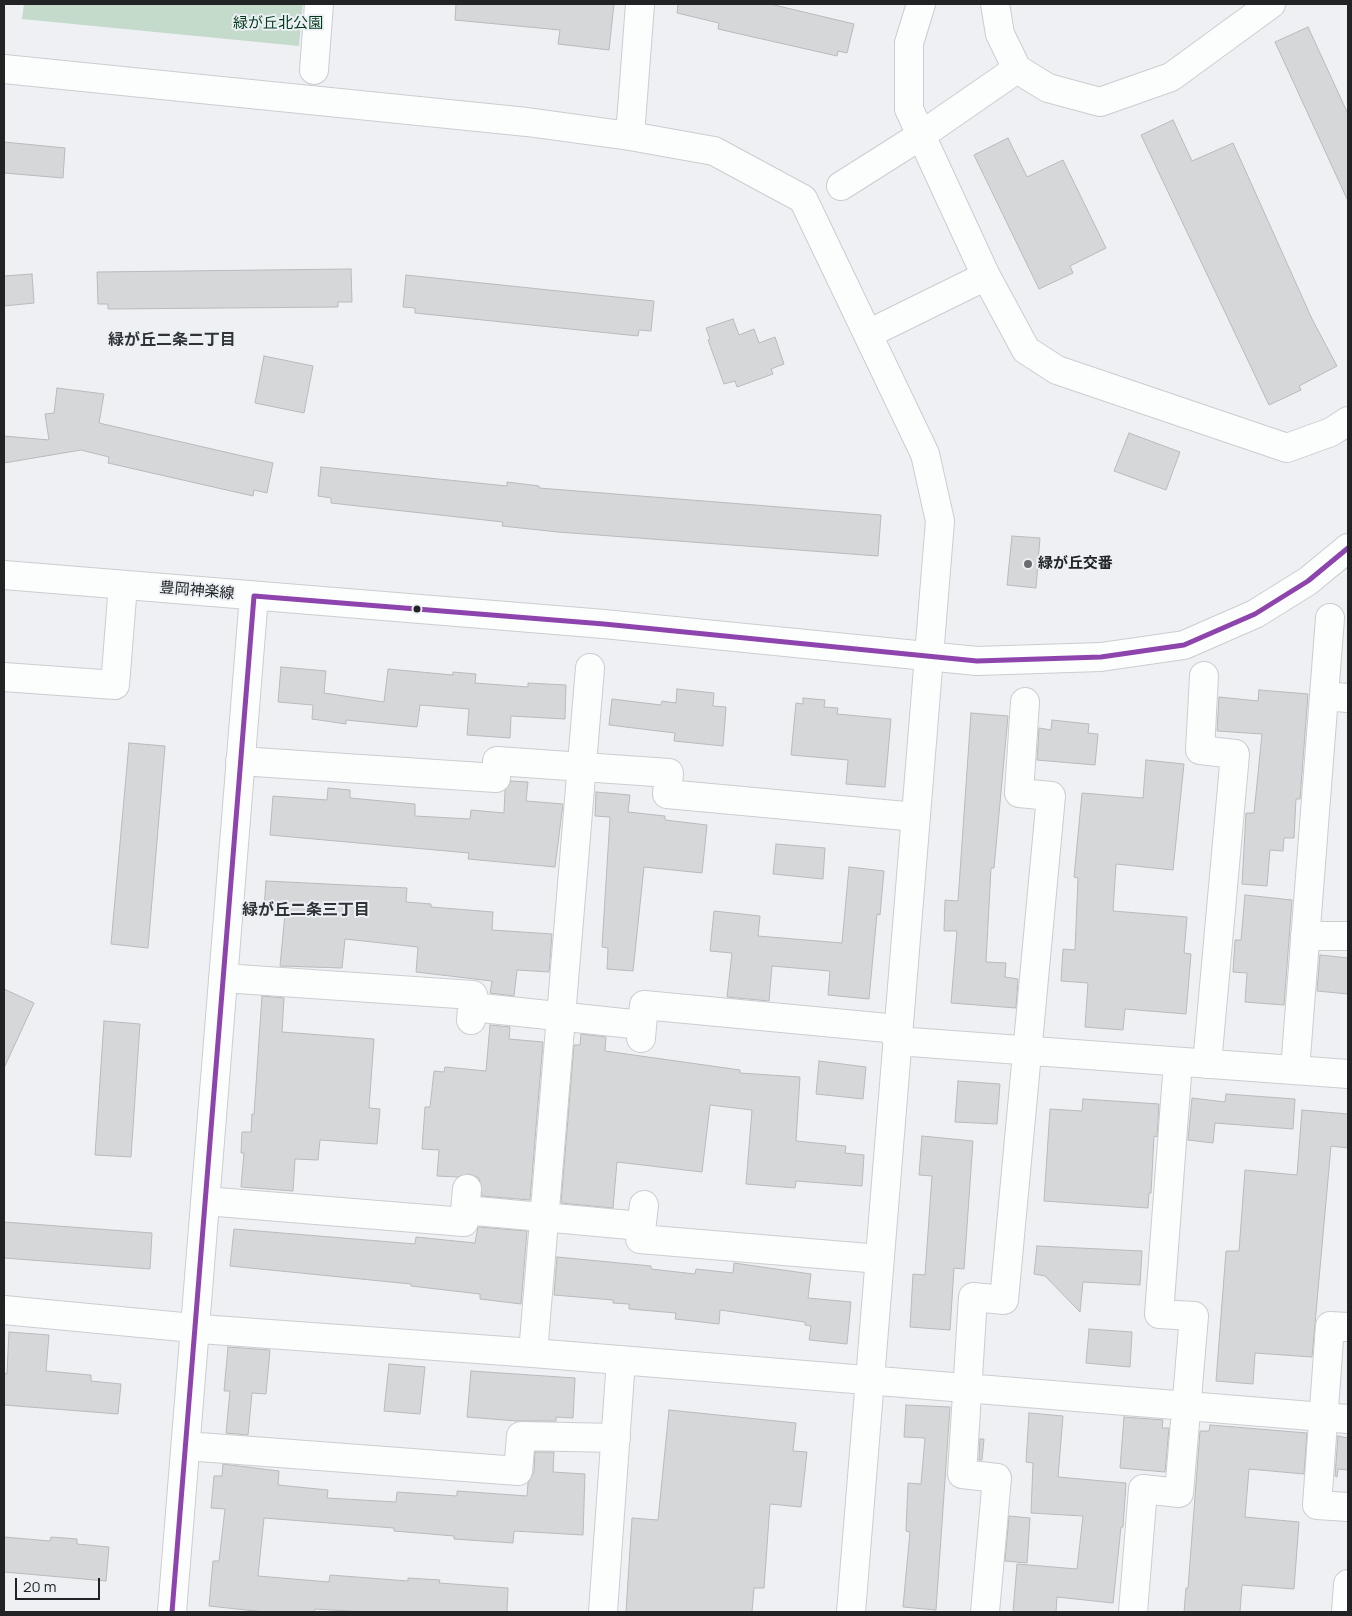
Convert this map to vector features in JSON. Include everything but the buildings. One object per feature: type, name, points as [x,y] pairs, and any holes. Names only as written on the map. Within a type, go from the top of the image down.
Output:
[{"type":"street","points":[[314,70],[319,4]]},
{"type":"street","points":[[630,136],[640,4]]},
{"type":"street","points":[[921,4],[909,43],[908,109],[986,276],[1026,350],[1058,370],[1287,448],[1332,432],[1348,421]]},
{"type":"street","points":[[995,4],[1000,34],[1017,69],[1048,88],[1100,102],[1171,77],[1271,4]]},
{"type":"street","points":[[4,69],[528,122],[630,136],[714,151],[803,199],[926,454],[940,521],[851,1612]]},
{"type":"street","points":[[840,186],[920,136],[1017,69]]},
{"type":"street","points":[[868,334],[986,276]]},
{"type":"street","name":"豊岡神楽線","points":[[4,576],[594,624],[977,661],[1101,657],[1184,645],[1255,614],[1308,581],[1348,548]]},
{"type":"street","points":[[4,677],[115,685],[124,585]]},
{"type":"street","points":[[172,1612],[254,596]]},
{"type":"street","points":[[1295,1070],[1305,936],[1336,697],[1330,618]]},
{"type":"street","points":[[533,1353],[590,668]]},
{"type":"street","points":[[1204,676],[1200,750],[1235,754],[1207,1064]]},
{"type":"street","points":[[985,1612],[997,1478],[962,1474],[973,1297],[1004,1300],[1051,796],[1019,793],[1025,702]]},
{"type":"street","points":[[240,761],[496,778],[497,761],[669,773],[667,794],[916,817]]},
{"type":"street","points":[[1305,936],[1348,936]]},
{"type":"street","points":[[223,978],[472,995],[472,1014],[561,1016],[642,1031],[644,1005],[1027,1050],[1348,1074]]},
{"type":"street","points":[[1133,1612],[1143,1489],[1179,1493],[1187,1406],[1194,1316],[1158,1314],[1178,1062]]},
{"type":"street","points":[[205,1201],[464,1222],[466,1199],[544,1219],[642,1216],[640,1239],[880,1259]]},
{"type":"street","points":[[4,1310],[1336,1419]]},
{"type":"street","points":[[1339,1327],[1336,1419],[1317,1505],[1348,1507]]},
{"type":"street","points":[[603,1612],[621,1360]]},
{"type":"street","points":[[186,1446],[518,1472],[521,1436],[616,1438]]},
{"type":"street","points":[[1346,1612],[1348,1584]]},
{"type":"green space","name":"緑が丘北公園","points":[[24,4],[303,4],[299,46],[22,19]]},
{"type":"transit line","points":[[172,1612],[254,596],[604,624],[977,661],[1101,657],[1184,645],[1255,614],[1308,581],[1348,548]]},
{"type":"place","name":"緑が丘交番","points":[[1028,564]]},
{"type":"district","name":"緑が丘二条二丁目","points":[[172,341]]},
{"type":"district","name":"緑が丘二条三丁目","points":[[306,911]]}]
